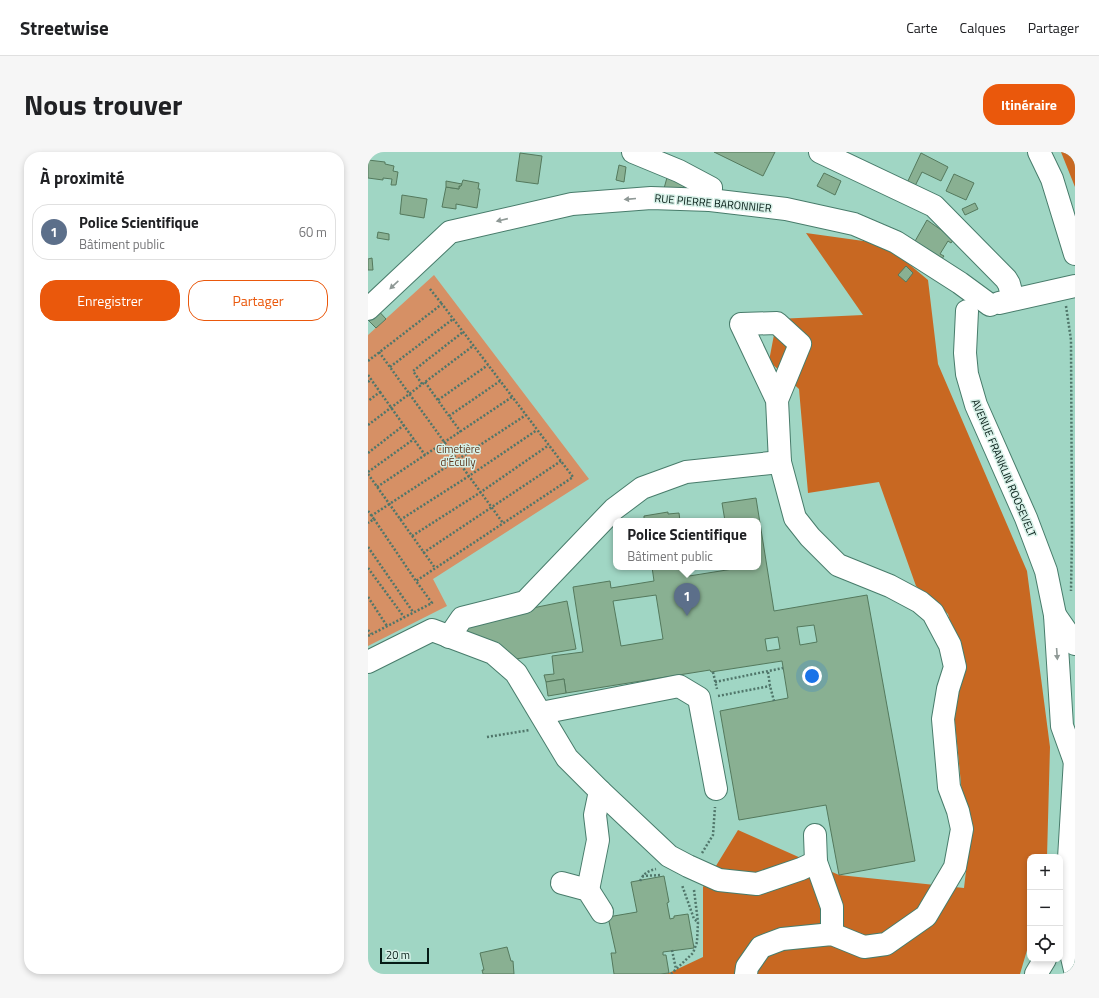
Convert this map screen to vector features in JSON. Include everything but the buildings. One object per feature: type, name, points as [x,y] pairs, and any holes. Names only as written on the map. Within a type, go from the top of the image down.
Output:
[{"type":"street","points":[[633,152],[679,171],[711,188],[710,200]]},
{"type":"street","points":[[820,152],[934,206],[1006,280],[1009,284],[1013,299]]},
{"type":"street","points":[[1039,152],[1052,179],[1075,254]]},
{"type":"street","name":"RUE PIERRE BARONNIER","points":[[368,309],[450,232],[572,204],[651,198],[710,200],[786,209],[854,224],[896,242],[960,283],[990,305]]},
{"type":"street","name":"RUE PIERRE BARONNIER","points":[[934,267],[967,310]]},
{"type":"street","points":[[967,310],[1069,288]]},
{"type":"street","name":"AVENUE FRANKLIN ROOSEVELT","points":[[967,310],[965,353],[967,374],[976,405],[1026,518],[1046,571],[1055,615],[1062,726],[1075,762]]},
{"type":"street","points":[[746,974],[747,967],[761,947],[782,939],[832,934],[864,947],[886,944],[926,916],[955,867],[962,829],[958,811],[949,787],[943,719],[948,689],[955,668],[950,645],[933,613],[920,602],[890,586],[838,565],[810,537],[795,518],[780,462],[777,400]]},
{"type":"street","points":[[449,637],[462,618],[525,602],[614,509],[642,488],[686,472],[780,462]]},
{"type":"street","name":"AVENUE FRANKLIN ROOSEVELT","points":[[1055,615],[1075,644]]},
{"type":"street","points":[[368,662],[432,630],[493,653],[516,673],[567,758],[669,856],[719,880],[757,884],[801,869],[816,862]]},
{"type":"street","points":[[541,713],[679,686],[699,698],[716,789]]},
{"type":"street","points":[[1073,962],[1063,916],[1075,759]]},
{"type":"street","points":[[588,890],[598,840],[595,815],[600,791]]},
{"type":"street","points":[[815,835],[816,862],[832,907],[832,934]]},
{"type":"street","points":[[562,883],[588,890],[602,912]]},
{"type":"street","points":[[1036,974],[1043,962]]},
{"type":"path","points":[[1069,288],[1071,340],[1072,536],[1070,597]]},
{"type":"path","points":[[416,581],[573,477],[430,289]]},
{"type":"path","points":[[368,360],[442,304]]},
{"type":"path","points":[[389,367],[453,319]]},
{"type":"path","points":[[461,432],[438,400],[412,371],[463,332]]},
{"type":"path","points":[[368,425],[473,346]]},
{"type":"path","points":[[379,352],[503,523]]},
{"type":"path","points":[[438,400],[488,365]]},
{"type":"path","points":[[368,375],[425,455]]},
{"type":"path","points":[[368,382],[371,379]]},
{"type":"path","points":[[450,416],[500,381]]},
{"type":"path","points":[[368,401],[380,392]]},
{"type":"path","points":[[377,487],[512,397]]},
{"type":"path","points":[[371,516],[526,415]]},
{"type":"path","points":[[368,452],[404,426]]},
{"type":"path","points":[[400,520],[537,430]]},
{"type":"path","points":[[414,439],[368,473],[435,568]]},
{"type":"path","points":[[412,536],[481,492],[549,445]]},
{"type":"path","points":[[423,553],[561,462]]},
{"type":"path","points":[[368,511],[432,603],[369,635],[368,630]]},
{"type":"path","points":[[368,523],[374,519]]},
{"type":"path","points":[[368,547],[414,612]]},
{"type":"path","points":[[368,568],[404,618]]},
{"type":"path","points":[[368,597],[388,626]]},
{"type":"path","points":[[715,682],[783,668]]},
{"type":"path","points":[[768,672],[774,701]]},
{"type":"path","points":[[718,696],[770,686]]},
{"type":"path","points":[[640,881],[642,876],[648,871]]},
{"type":"path","points":[[642,876],[667,874]]},
{"type":"path","points":[[678,880],[682,886],[694,919],[698,922]]},
{"type":"path","points":[[671,974],[693,953],[697,942],[698,922],[693,888]]},
{"type":"path","points":[[672,950],[676,970]]},
{"type":"green space","name":"Cimetière d'Écully","points":[[434,275],[589,479],[433,579],[447,606],[368,646],[368,335]]},
{"type":"shaded area","points":[[1061,152],[1075,152],[1075,187]]},
{"type":"shaded area","points":[[806,233],[885,244],[928,280],[938,364],[1027,571],[1050,747],[1047,854],[1027,854],[1027,950],[1020,974],[660,974],[669,973],[703,957],[703,887],[738,830],[839,875],[964,888],[968,854],[953,703],[957,645],[948,614],[916,586],[879,482],[808,493],[799,389],[769,361],[777,319],[863,315]]},
{"type":"place","name":"Police Scientifique","points":[[687,616]]}]
